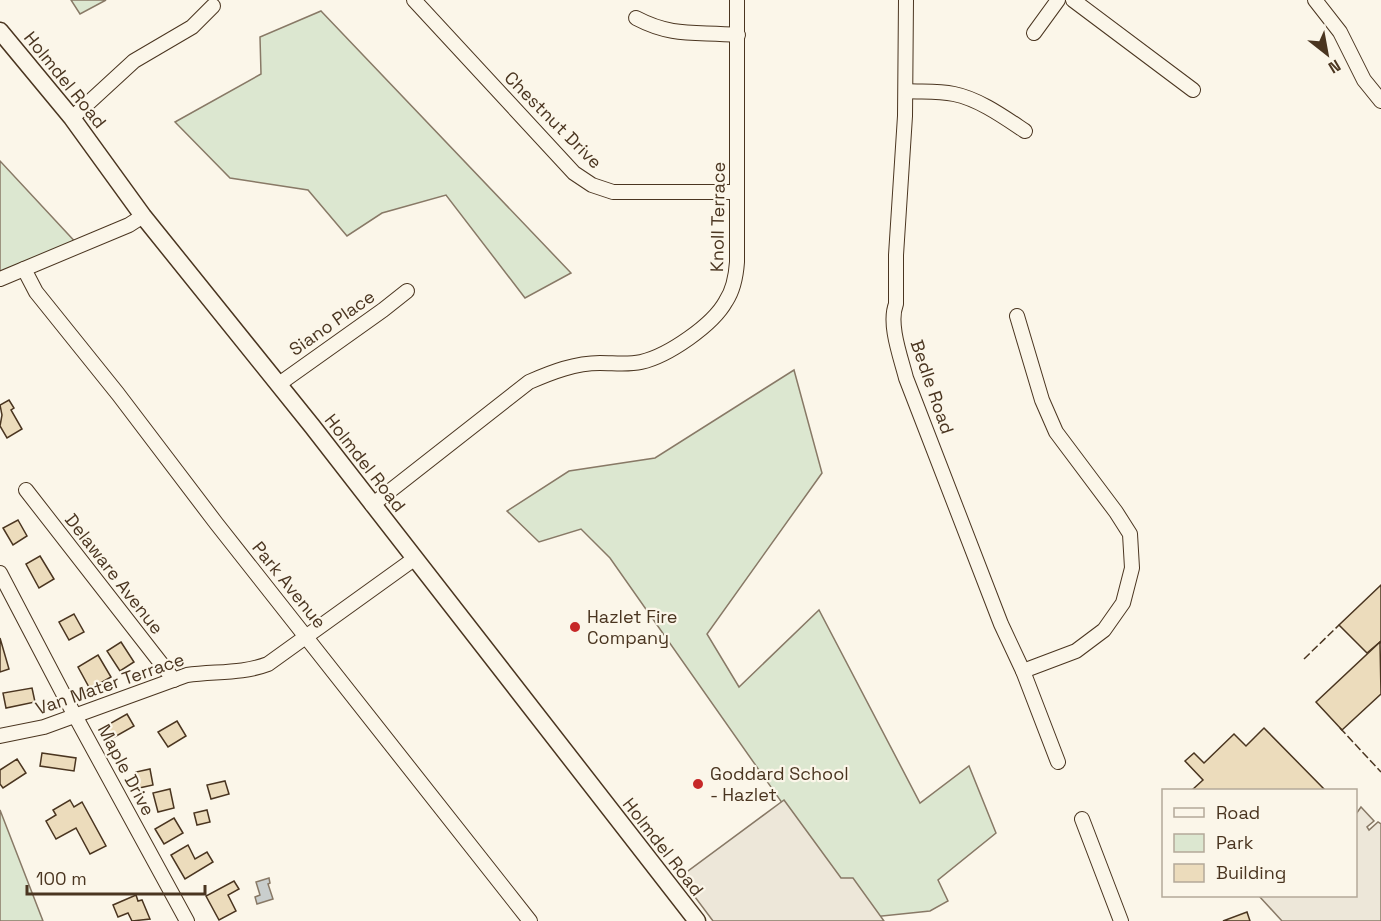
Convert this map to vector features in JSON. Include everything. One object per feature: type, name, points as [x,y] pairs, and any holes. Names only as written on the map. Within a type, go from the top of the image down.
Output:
[{"type":"main road","name":"Holmdel Road","points":[[0,30],[72,118],[143,216],[256,359],[279,384],[697,921]]},
{"type":"street","name":"Chestnut Drive","points":[[414,0],[574,172],[591,185],[599,189],[622,193],[737,192]]},
{"type":"street","name":"Knoll Terrace","points":[[372,505],[529,382],[581,364],[629,364],[650,360],[669,350],[708,322],[726,302],[735,278],[737,0]]},
{"type":"street","name":"Bedle Road","points":[[906,0],[906,91],[896,255],[896,304],[893,311],[898,349],[906,378],[1058,762]]},
{"type":"street","points":[[1034,33],[1058,0]]},
{"type":"street","points":[[1073,0],[1193,90]]},
{"type":"street","points":[[1315,0],[1340,32],[1364,80],[1381,101]]},
{"type":"street","points":[[72,118],[134,61],[192,27],[213,6]]},
{"type":"street","points":[[636,18],[654,28],[670,32],[738,35]]},
{"type":"street","points":[[906,91],[944,93],[967,98],[1025,131]]},
{"type":"street","points":[[0,279],[129,225],[143,216]]},
{"type":"street","name":"Park Avenue","points":[[24,269],[36,292],[530,921]]},
{"type":"street","name":"Siano Place","points":[[279,384],[407,291]]},
{"type":"street","points":[[1017,316],[1042,400],[1051,422],[1130,534],[1132,568],[1123,603],[1104,630],[1076,651],[1023,671]]},
{"type":"street","name":"Delaware Avenue","points":[[26,490],[174,680]]},
{"type":"street","name":"Van Mater Terrace","points":[[0,736],[44,727],[174,680],[205,672],[260,667],[275,660],[414,559]]},
{"type":"street","name":"Maple Drive","points":[[0,573],[187,921]]},
{"type":"street","points":[[1082,819],[1121,921]]},
{"type":"green space","points":[[71,0],[106,0],[80,14]]},
{"type":"green space","points":[[321,11],[571,273],[525,298],[446,195],[382,213],[347,236],[308,190],[230,178],[175,122],[261,74],[260,37]]},
{"type":"green space","points":[[0,161],[80,247],[0,280]]},
{"type":"green space","points":[[794,370],[822,473],[707,634],[739,687],[819,610],[920,803],[969,766],[996,833],[938,880],[948,901],[930,911],[863,918],[610,558],[581,529],[539,542],[507,511],[569,471],[655,458]]},
{"type":"green space","points":[[0,810],[43,921],[0,921]]},
{"type":"shaded area","points":[[784,800],[841,878],[853,878],[884,921],[713,921],[680,877]]},
{"type":"shaded area","points":[[1361,807],[1374,821],[1367,827],[1369,830],[1378,822],[1381,824],[1381,921],[1282,921],[1260,897],[1357,897],[1357,813]]},
{"type":"shaded area","points":[[269,878],[270,883],[268,884],[273,899],[257,904],[255,897],[260,895],[256,882]]},
{"type":"building","points":[[9,400],[14,408],[11,410],[22,429],[7,438],[0,426],[2,415],[0,405]]},
{"type":"building","points":[[18,520],[27,536],[13,545],[3,528]]},
{"type":"building","points":[[40,556],[54,579],[39,588],[26,564]]},
{"type":"building","points":[[1381,585],[1381,643],[1367,653],[1339,625]]},
{"type":"building","points":[[74,614],[84,632],[69,640],[59,622]]},
{"type":"building","points":[[0,638],[9,669],[0,672]]},
{"type":"building","points":[[121,642],[134,662],[120,671],[107,651]]},
{"type":"building","points":[[1380,642],[1381,694],[1342,730],[1316,702]]},
{"type":"building","points":[[98,655],[111,677],[90,689],[78,667]]},
{"type":"building","points":[[32,688],[35,702],[6,708],[3,693]]},
{"type":"building","points":[[127,714],[134,726],[111,739],[104,727]]},
{"type":"building","points":[[177,721],[186,736],[168,747],[158,732]]},
{"type":"building","points":[[1264,728],[1324,789],[1193,789],[1203,780],[1185,761],[1194,753],[1204,763],[1234,734],[1246,746]]},
{"type":"building","points":[[42,753],[76,758],[74,771],[40,766]]},
{"type":"building","points":[[17,759],[26,773],[3,788],[0,784],[0,770]]},
{"type":"building","points":[[150,769],[153,785],[139,788],[136,772]]},
{"type":"building","points":[[225,781],[229,794],[211,799],[207,785]]},
{"type":"building","points":[[170,789],[174,808],[158,812],[153,793]]},
{"type":"building","points":[[70,800],[74,807],[82,802],[106,846],[90,854],[76,828],[56,839],[46,821],[56,815],[53,810]]},
{"type":"building","points":[[207,810],[210,822],[197,825],[194,813]]},
{"type":"building","points":[[174,818],[183,833],[164,844],[155,829]]},
{"type":"building","points":[[188,845],[195,859],[207,852],[213,862],[185,879],[171,855]]},
{"type":"building","points":[[234,881],[239,889],[228,895],[236,911],[219,920],[206,896]]},
{"type":"building","points":[[136,895],[138,901],[142,900],[150,919],[132,921],[128,913],[118,917],[113,905]]},
{"type":"building","points":[[1247,912],[1250,921],[1223,921]]},
{"type":"fence","points":[[1304,659],[1339,625]]},
{"type":"fence","points":[[1340,728],[1381,772]]},
{"type":"place","name":"Hazlet Fire Company","points":[[575,627]]},
{"type":"place","name":"Goddard School - Hazlet","points":[[698,784]]}]
